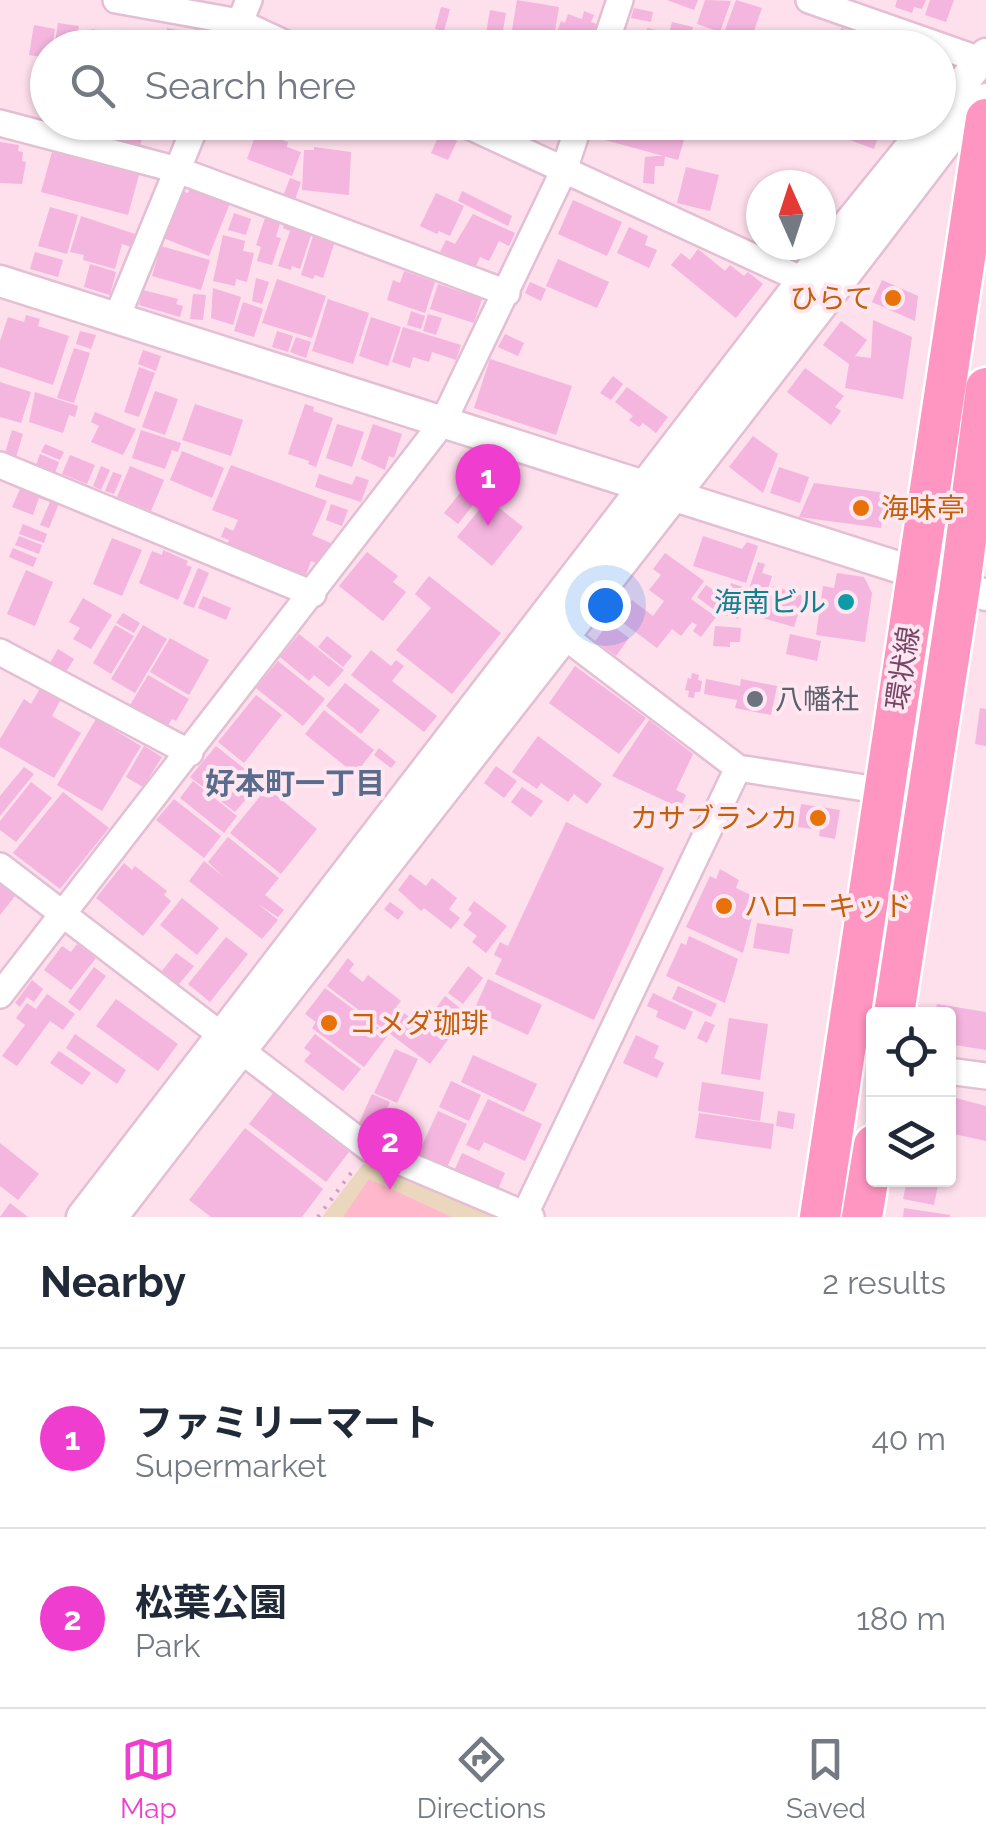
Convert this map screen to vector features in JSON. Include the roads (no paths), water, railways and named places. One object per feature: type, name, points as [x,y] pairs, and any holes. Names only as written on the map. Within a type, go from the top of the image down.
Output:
[{"type":"main road","name":"環状線","points":[[820,1217],[986,119]]},
{"type":"main road","name":"環状線","points":[[895,1007],[973,590],[986,388]]},
{"type":"main road","points":[[862,1217],[867,1187]]},
{"type":"street","points":[[116,0],[244,11],[270,30]]},
{"type":"street","points":[[610,30],[620,0]]},
{"type":"street","points":[[809,0],[898,30]]},
{"type":"street","points":[[956,50],[984,59],[956,92]]},
{"type":"street","points":[[956,131],[986,99]]},
{"type":"street","points":[[0,124],[30,132]]},
{"type":"street","points":[[62,140],[178,170],[507,293]]},
{"type":"street","points":[[116,317],[190,140]]},
{"type":"street","points":[[499,140],[804,280]]},
{"type":"street","points":[[0,994],[443,422],[507,293],[574,140]]},
{"type":"street","points":[[112,1217],[231,1044],[804,280],[917,140]]},
{"type":"street","points":[[82,1217],[231,1044],[676,497],[948,140]]},
{"type":"street","points":[[0,281],[973,590]]},
{"type":"street","points":[[0,466],[313,594]]},
{"type":"street","points":[[564,636],[738,768],[884,791]]},
{"type":"street","points":[[0,652],[190,753]]},
{"type":"street","points":[[0,866],[370,1148],[528,1216],[738,768]]},
{"type":"street","points":[[956,1071],[986,1076]]},
{"type":"place","name":"ひらて","points":[[893,298]]},
{"type":"place","name":"海味亭","points":[[861,508]]},
{"type":"place","name":"ファミリーマート","points":[[488,526]]},
{"type":"place","name":"海南ビル","points":[[846,602]]},
{"type":"place","name":"八幡社","points":[[755,699]]},
{"type":"place","name":"カサブランカ","points":[[818,818]]},
{"type":"place","name":"ハローキッド","points":[[724,906]]},
{"type":"place","name":"コメダ珈琲","points":[[329,1023]]},
{"type":"place","name":"松葉公園","points":[[390,1190]]},
{"type":"district","name":"好本町一丁目","points":[[295,783]]}]
